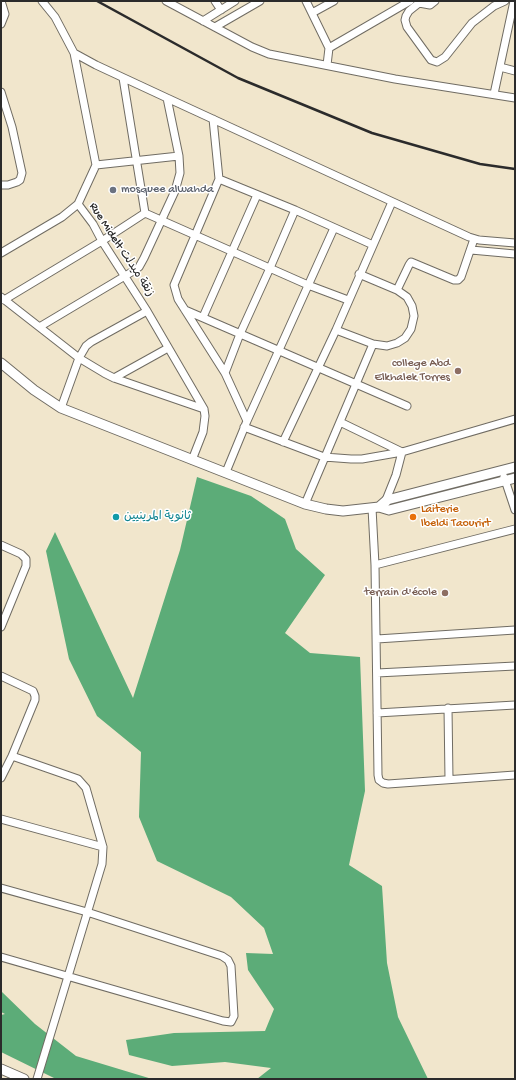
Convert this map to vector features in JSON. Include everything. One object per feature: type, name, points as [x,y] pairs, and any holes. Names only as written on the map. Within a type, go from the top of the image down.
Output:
[{"type":"street","points":[[1,1],[5,14],[1,24]]},
{"type":"street","points":[[42,1],[55,17],[74,52],[96,165],[179,156]]},
{"type":"street","points":[[166,1],[178,4],[215,27],[252,47],[269,54],[395,79],[515,98]]},
{"type":"street","points":[[215,1],[221,10]]},
{"type":"street","points":[[203,20],[234,1]]},
{"type":"street","points":[[215,27],[260,1]]},
{"type":"street","points":[[306,1],[329,48],[327,65]]},
{"type":"street","points":[[312,13],[334,1]]},
{"type":"street","points":[[329,48],[410,1]]},
{"type":"street","points":[[435,1],[428,6],[419,3],[409,11],[405,20],[407,27],[431,60],[437,62],[445,57],[472,23],[494,6],[504,1]]},
{"type":"street","points":[[494,94],[514,1]]},
{"type":"street","points":[[74,52],[123,78],[474,239],[515,244]]},
{"type":"street","points":[[500,67],[515,71]]},
{"type":"street","points":[[123,78],[145,213]]},
{"type":"street","points":[[1,94],[12,127],[22,173],[20,180],[17,182],[8,185],[1,184]]},
{"type":"street","points":[[40,326],[124,275],[135,270],[141,263],[179,180],[179,156],[166,98]]},
{"type":"street","points":[[213,120],[219,179],[174,285],[178,298],[225,373],[246,424],[283,442],[324,457],[362,459],[402,452],[515,419]]},
{"type":"street","name":"Rue Midelt زنقة ميدلت","points":[[96,165],[78,204],[93,224],[102,241],[147,311],[204,409]]},
{"type":"street","points":[[219,179],[295,210],[372,245]]},
{"type":"street","points":[[203,317],[257,195]]},
{"type":"street","points":[[283,442],[336,330],[359,274],[392,202]]},
{"type":"street","points":[[1,253],[62,217],[78,204]]},
{"type":"street","points":[[225,373],[240,334],[295,210]]},
{"type":"street","points":[[145,213],[308,285],[348,300]]},
{"type":"street","points":[[145,213],[102,241],[3,298],[79,358],[114,378],[204,409],[205,416],[203,432],[192,460]]},
{"type":"street","points":[[226,472],[334,228]]},
{"type":"street","points":[[397,290],[411,262],[454,280],[458,280],[461,277],[474,239]]},
{"type":"street","points":[[471,250],[515,254]]},
{"type":"street","points":[[336,330],[373,344],[387,346],[397,343],[405,338],[411,329],[414,316],[412,306],[407,297],[397,290],[359,274]]},
{"type":"street","points":[[185,310],[407,406]]},
{"type":"street","points":[[61,408],[79,358],[86,346],[147,311]]},
{"type":"street","points":[[305,504],[373,344]]},
{"type":"street","points":[[114,378],[168,348]]},
{"type":"street","points":[[1,363],[34,390],[61,408],[305,504],[326,509],[343,511],[375,507],[389,510],[515,478]]},
{"type":"street","points":[[340,422],[402,452]]},
{"type":"street","points":[[389,510],[386,500],[396,475],[402,452]]},
{"type":"street","points":[[375,507],[387,500],[515,467]]},
{"type":"street","points":[[502,471],[515,510]]},
{"type":"street","points":[[375,507],[379,780],[388,784],[515,775]]},
{"type":"street","points":[[375,565],[515,529]]},
{"type":"street","points":[[1,545],[21,554],[26,559],[26,566],[4,610],[1,627]]},
{"type":"street","points":[[377,640],[515,630]]},
{"type":"street","points":[[377,673],[515,666]]},
{"type":"street","points":[[1,676],[33,691],[35,696],[34,705],[1,778]]},
{"type":"street","points":[[377,713],[515,705]]},
{"type":"street","points":[[448,708],[449,779]]},
{"type":"street","points":[[12,756],[78,779],[86,788],[103,847],[102,864],[37,1079]]},
{"type":"street","points":[[1,819],[103,847]]},
{"type":"street","points":[[1,888],[87,912],[222,956],[228,960],[231,966],[234,1016],[231,1022],[223,1022],[68,975],[1,957]]},
{"type":"street","points":[[1,1069],[24,1079]]},
{"type":"green space","points":[[197,477],[251,496],[285,519],[296,549],[325,575],[285,633],[310,653],[360,657],[365,791],[349,865],[382,886],[387,963],[398,1017],[428,1079],[257,1079],[271,1068],[225,1062],[172,1066],[129,1055],[126,1040],[174,1033],[265,1031],[274,1009],[248,970],[246,953],[273,954],[264,928],[231,897],[157,861],[139,817],[141,752],[97,716],[69,659],[46,551],[55,532],[133,698],[180,550]]},
{"type":"green space","points":[[1,991],[35,1024],[76,1056],[152,1079],[56,1079],[1,1052],[1,1015],[5,1014],[1,1012]]},
{"type":"railway","points":[[97,1],[238,78],[372,133],[480,164],[515,169]]},
{"type":"place","name":"mosquee alwahda","points":[[113,190]]},
{"type":"place","name":"college Abd Elkhalek Torres","points":[[458,371]]},
{"type":"place","name":"ثانوية المرينيين","points":[[116,517]]},
{"type":"place","name":"Laiterie lbeldi Taourirt","points":[[413,517]]},
{"type":"place","name":"terrain d'école","points":[[445,593]]}]
